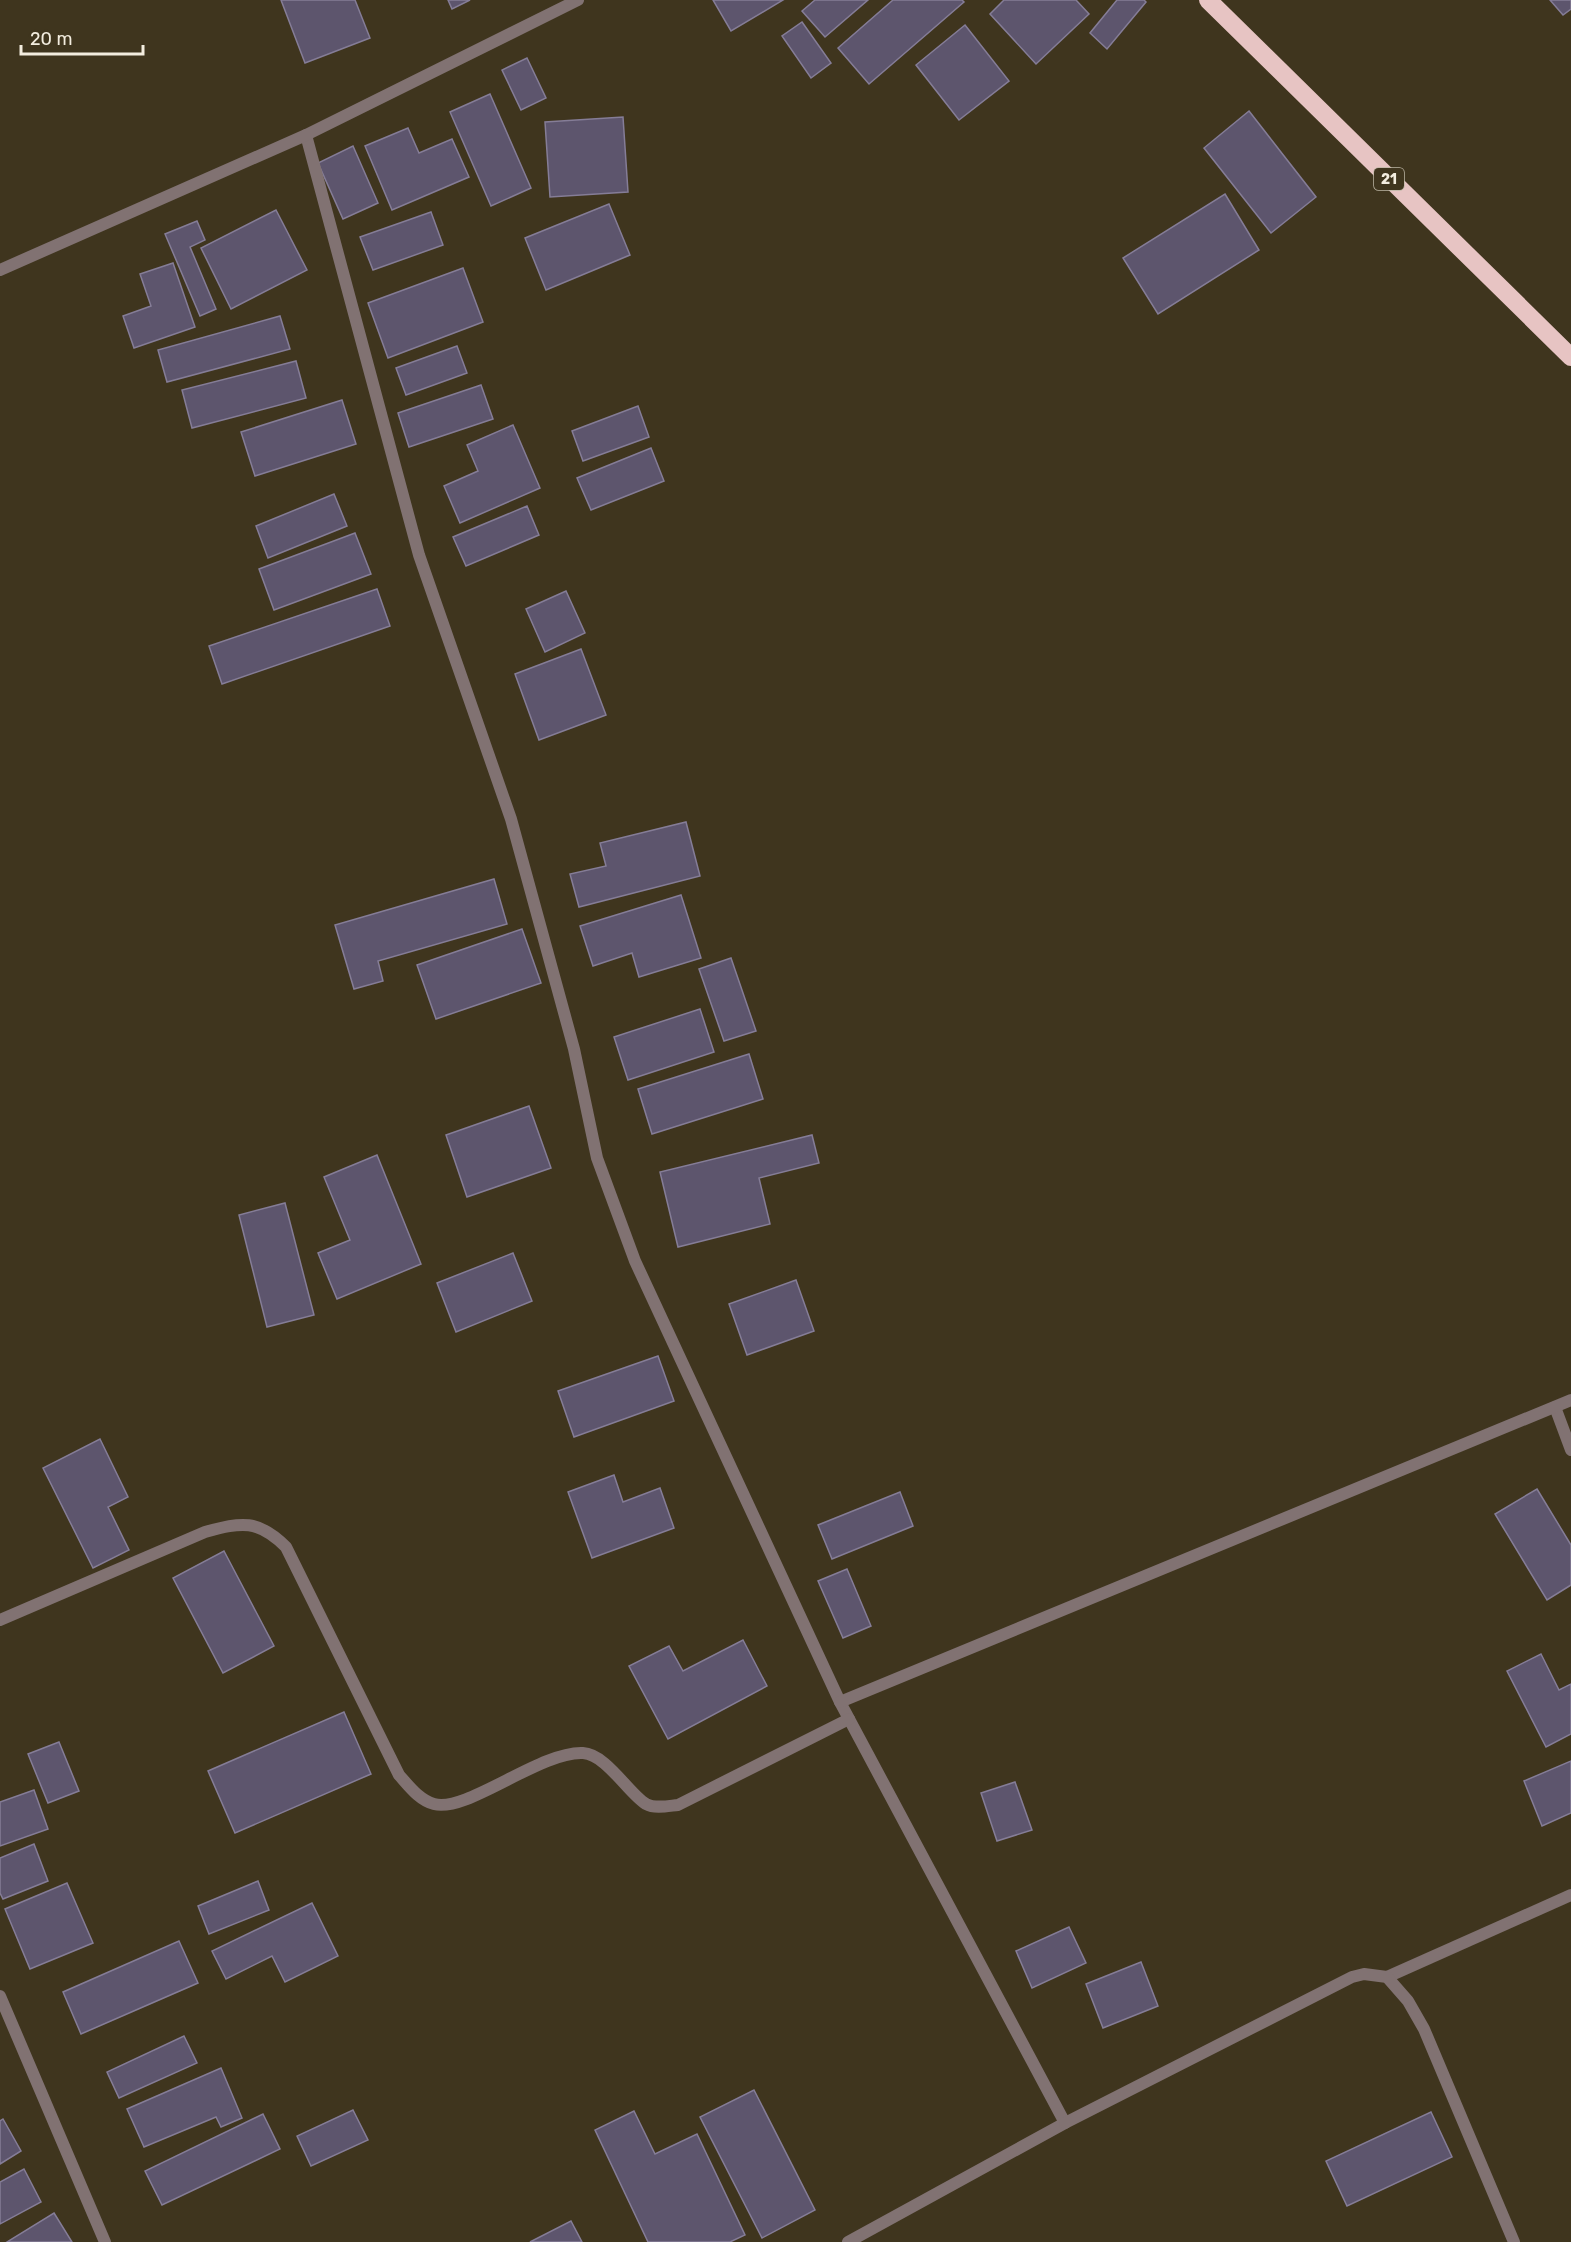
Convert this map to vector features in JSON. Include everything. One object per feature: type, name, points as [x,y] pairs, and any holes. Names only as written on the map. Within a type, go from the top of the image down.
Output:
[{"type":"highway","name":"21","points":[[1208,0],[1571,357]]},
{"type":"street","points":[[0,270],[306,135],[578,0]]},
{"type":"street","points":[[306,135],[419,555],[511,819],[574,1049],[597,1158],[635,1261],[840,1702],[1065,2123]]},
{"type":"street","points":[[840,1702],[1571,1400]]},
{"type":"street","points":[[1555,1407],[1571,1450]]},
{"type":"street","points":[[0,1620],[206,1532],[232,1524],[259,1526],[273,1534],[286,1547],[399,1775],[419,1797],[435,1805],[457,1803],[551,1759],[584,1753],[599,1759],[646,1804],[663,1807],[678,1805],[849,1719]]},
{"type":"street","points":[[848,2242],[1065,2123],[1352,1977],[1364,1974],[1387,1977],[1571,1895]]},
{"type":"street","points":[[1387,1977],[1408,2001],[1424,2029],[1514,2242]]},
{"type":"street","points":[[0,1996],[105,2242]]},
{"type":"building","points":[[281,0],[355,0],[370,38],[305,63]]},
{"type":"building","points":[[448,0],[470,0],[452,9]]},
{"type":"building","points":[[713,0],[783,0],[731,31]]},
{"type":"building","points":[[815,0],[868,0],[825,37],[802,11]]},
{"type":"building","points":[[893,0],[962,0],[964,2],[869,84],[838,48]]},
{"type":"building","points":[[1004,0],[1076,0],[1089,14],[1036,64],[990,14]]},
{"type":"building","points":[[1117,0],[1144,0],[1146,2],[1107,49],[1090,33]]},
{"type":"building","points":[[1550,0],[1571,0],[1571,9],[1563,15]]},
{"type":"building","points":[[802,22],[831,63],[811,78],[782,36]]},
{"type":"building","points":[[965,25],[1009,81],[959,120],[916,65]]},
{"type":"building","points":[[527,58],[546,98],[521,110],[502,70]]},
{"type":"building","points":[[490,94],[531,188],[491,206],[450,112]]},
{"type":"building","points":[[1249,111],[1316,197],[1271,233],[1204,148]]},
{"type":"building","points":[[623,117],[628,192],[550,197],[545,122]]},
{"type":"building","points":[[408,128],[419,153],[452,139],[469,177],[392,210],[365,146]]},
{"type":"building","points":[[353,146],[378,203],[343,219],[318,163]]},
{"type":"building","points":[[1225,194],[1259,250],[1158,314],[1123,258]]},
{"type":"building","points":[[609,204],[630,255],[546,290],[525,238]]},
{"type":"building","points":[[276,210],[307,270],[231,309],[201,248]]},
{"type":"building","points":[[431,212],[443,245],[373,270],[360,237]]},
{"type":"building","points":[[197,221],[205,240],[190,247],[216,309],[200,316],[165,234]]},
{"type":"building","points":[[173,263],[195,327],[134,348],[123,316],[151,306],[140,274]]},
{"type":"building","points":[[463,268],[483,322],[388,358],[368,303]]},
{"type":"building","points":[[280,316],[290,349],[167,382],[158,350]]},
{"type":"building","points":[[457,346],[467,373],[406,395],[396,368]]},
{"type":"building","points":[[296,361],[306,398],[192,428],[182,390]]},
{"type":"building","points":[[481,385],[493,419],[409,447],[398,413]]},
{"type":"building","points":[[342,400],[356,444],[255,476],[241,432]]},
{"type":"building","points":[[638,406],[649,437],[583,461],[572,431]]},
{"type":"building","points":[[513,425],[540,488],[460,523],[444,486],[478,471],[467,445]]},
{"type":"building","points":[[651,448],[664,481],[591,510],[577,478]]},
{"type":"building","points":[[334,494],[347,526],[268,558],[256,526]]},
{"type":"building","points":[[527,506],[539,535],[466,566],[453,537]]},
{"type":"building","points":[[355,533],[371,574],[274,610],[259,569]]},
{"type":"building","points":[[377,589],[390,626],[222,684],[209,646]]},
{"type":"building","points":[[566,591],[585,633],[545,652],[526,609]]},
{"type":"building","points":[[581,649],[606,715],[539,740],[515,674]]},
{"type":"building","points":[[686,822],[700,876],[579,907],[570,874],[606,866],[600,843]]},
{"type":"building","points":[[494,879],[507,924],[378,961],[383,981],[354,989],[335,925]]},
{"type":"building","points":[[681,895],[701,958],[639,977],[632,953],[593,966],[580,926]]},
{"type":"building","points":[[522,929],[541,983],[436,1019],[417,965]]},
{"type":"building","points":[[731,958],[756,1031],[724,1041],[699,969]]},
{"type":"building","points":[[700,1009],[714,1052],[628,1080],[614,1037]]},
{"type":"building","points":[[749,1054],[763,1099],[652,1134],[638,1089]]},
{"type":"building","points":[[529,1106],[551,1168],[467,1197],[446,1135]]},
{"type":"building","points":[[812,1135],[819,1163],[759,1178],[770,1224],[678,1247],[660,1172]]},
{"type":"building","points":[[377,1155],[421,1264],[337,1299],[318,1253],[350,1240],[324,1177]]},
{"type":"building","points":[[285,1203],[314,1315],[267,1327],[239,1215]]},
{"type":"building","points":[[513,1253],[532,1301],[456,1332],[437,1283]]},
{"type":"building","points":[[796,1280],[814,1331],[747,1355],[729,1304]]},
{"type":"building","points":[[658,1356],[674,1401],[574,1437],[558,1391]]},
{"type":"building","points":[[100,1439],[128,1497],[108,1507],[129,1550],[93,1568],[43,1468]]},
{"type":"building","points":[[614,1475],[623,1502],[660,1488],[674,1528],[592,1558],[568,1492]]},
{"type":"building","points":[[1537,1489],[1571,1545],[1571,1585],[1547,1600],[1495,1514]]},
{"type":"building","points":[[900,1492],[913,1526],[832,1559],[818,1525]]},
{"type":"building","points":[[224,1551],[274,1646],[223,1673],[173,1578]]},
{"type":"building","points":[[847,1569],[871,1626],[843,1638],[818,1581]]},
{"type":"building","points":[[743,1640],[767,1686],[668,1739],[629,1666],[669,1646],[683,1671]]},
{"type":"building","points":[[1541,1654],[1559,1690],[1571,1684],[1571,1734],[1546,1747],[1507,1671]]},
{"type":"building","points":[[344,1712],[371,1774],[235,1833],[208,1771]]},
{"type":"building","points":[[59,1742],[79,1791],[48,1803],[28,1754]]},
{"type":"building","points":[[1571,1761],[1571,1813],[1542,1826],[1524,1781]]},
{"type":"building","points":[[1015,1782],[1032,1830],[997,1841],[981,1793]]},
{"type":"building","points":[[34,1790],[48,1829],[0,1846],[0,1802]]},
{"type":"building","points":[[34,1844],[48,1881],[3,1899],[0,1893],[0,1858]]},
{"type":"building","points":[[258,1881],[269,1910],[209,1934],[198,1906]]},
{"type":"building","points":[[67,1883],[93,1943],[30,1969],[5,1909]]},
{"type":"building","points":[[312,1903],[338,1956],[285,1982],[272,1956],[226,1979],[212,1951]]},
{"type":"building","points":[[1069,1927],[1086,1963],[1032,1988],[1016,1951]]},
{"type":"building","points":[[179,1941],[198,1983],[81,2034],[63,1992]]},
{"type":"building","points":[[1141,1962],[1158,2006],[1103,2028],[1086,1984]]},
{"type":"building","points":[[184,2036],[197,2063],[119,2098],[107,2072]]},
{"type":"building","points":[[221,2068],[242,2118],[221,2127],[216,2117],[144,2147],[127,2109]]},
{"type":"building","points":[[754,2090],[815,2210],[762,2238],[700,2117]]},
{"type":"building","points":[[353,2110],[368,2140],[311,2166],[297,2136]]},
{"type":"building","points":[[634,2111],[655,2154],[697,2134],[745,2235],[730,2242],[648,2242],[595,2130]]},
{"type":"building","points":[[1431,2112],[1452,2157],[1347,2206],[1326,2161]]},
{"type":"building","points":[[263,2114],[280,2149],[162,2205],[145,2171]]},
{"type":"building","points":[[3,2119],[21,2151],[0,2164],[0,2121]]},
{"type":"building","points":[[24,2169],[41,2202],[0,2224],[0,2182]]},
{"type":"building","points":[[54,2213],[72,2242],[7,2242]]},
{"type":"building","points":[[571,2221],[582,2242],[530,2242]]}]
